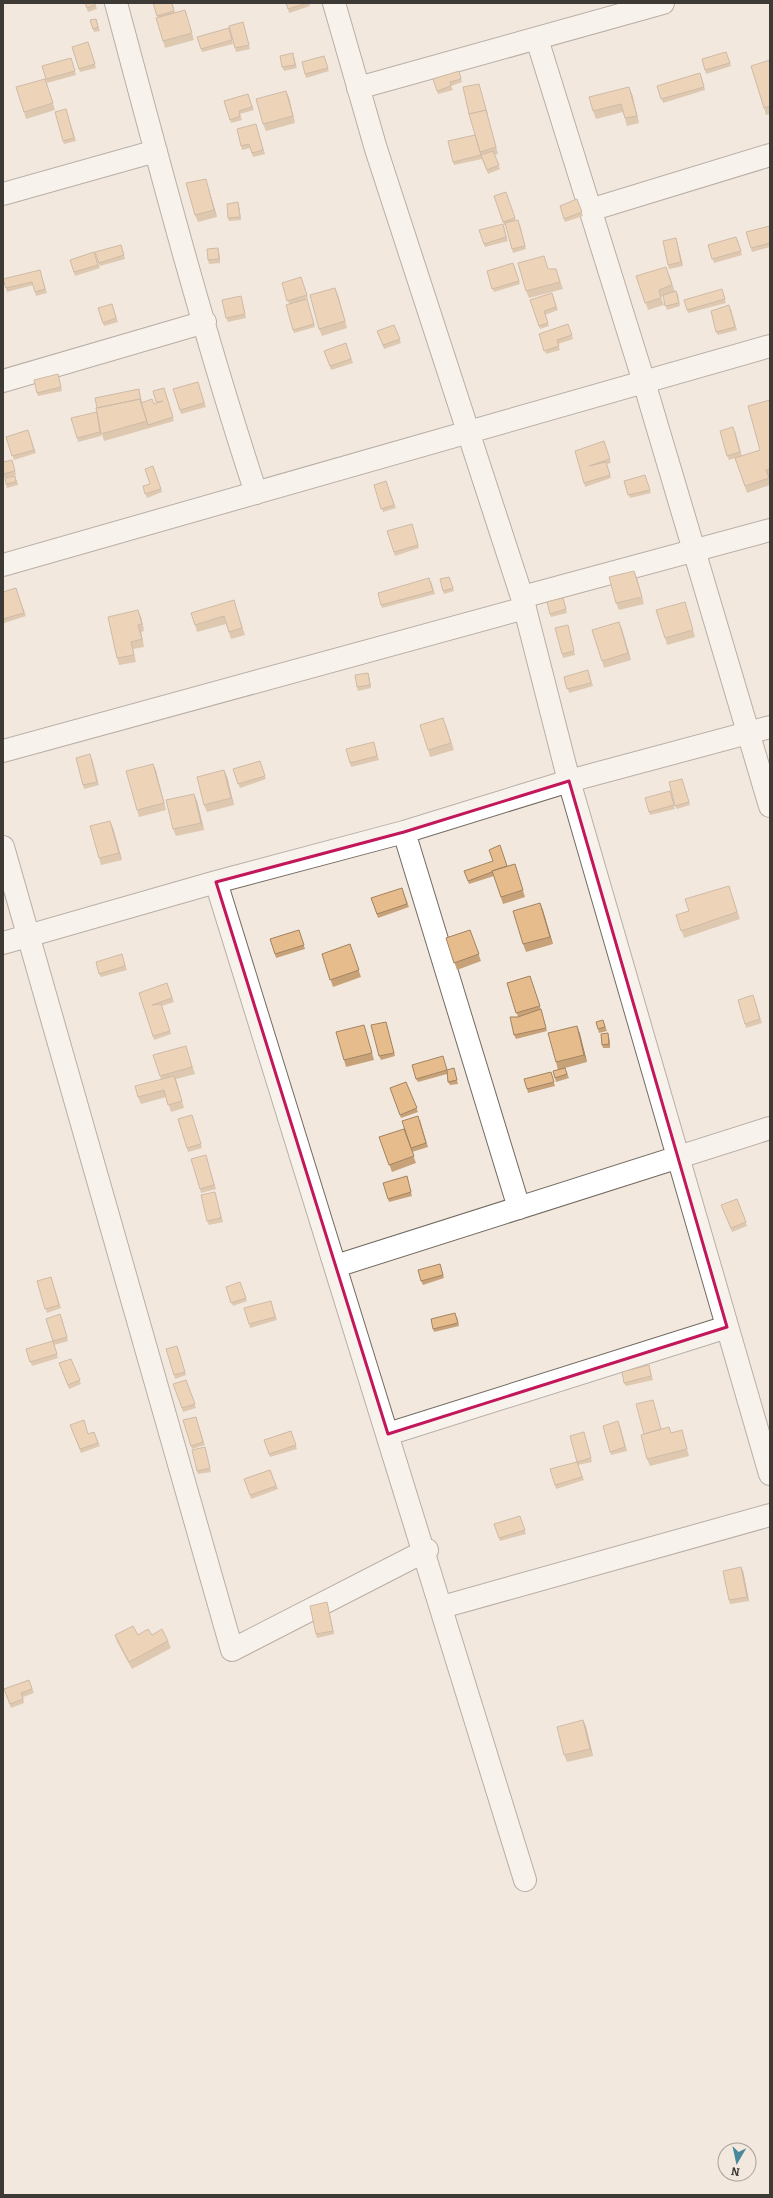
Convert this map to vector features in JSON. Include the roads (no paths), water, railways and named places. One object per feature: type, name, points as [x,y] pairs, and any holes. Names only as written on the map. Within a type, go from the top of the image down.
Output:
[{"type":"street","points":[[116,3],[156,152],[235,428],[256,493]]},
{"type":"street","points":[[334,3],[376,149],[524,602],[569,781],[769,1471]]},
{"type":"street","points":[[358,88],[663,3]]},
{"type":"street","points":[[537,39],[644,382],[770,806]]},
{"type":"street","points":[[3,194],[156,152]]},
{"type":"street","points":[[590,210],[770,155]]},
{"type":"street","points":[[3,381],[205,322]]},
{"type":"street","points":[[3,565],[770,346]]},
{"type":"street","points":[[3,751],[770,530]]},
{"type":"street","points":[[3,943],[216,882],[404,832],[569,781],[770,727]]},
{"type":"street","points":[[404,832],[520,1208]]},
{"type":"street","points":[[3,847],[30,936],[232,1650],[425,1550]]},
{"type":"street","points":[[216,882],[425,1550],[525,1880]]},
{"type":"street","points":[[336,1266],[770,1128]]},
{"type":"street","points":[[388,1434],[728,1327]]},
{"type":"street","points":[[442,1607],[770,1515]]}]
